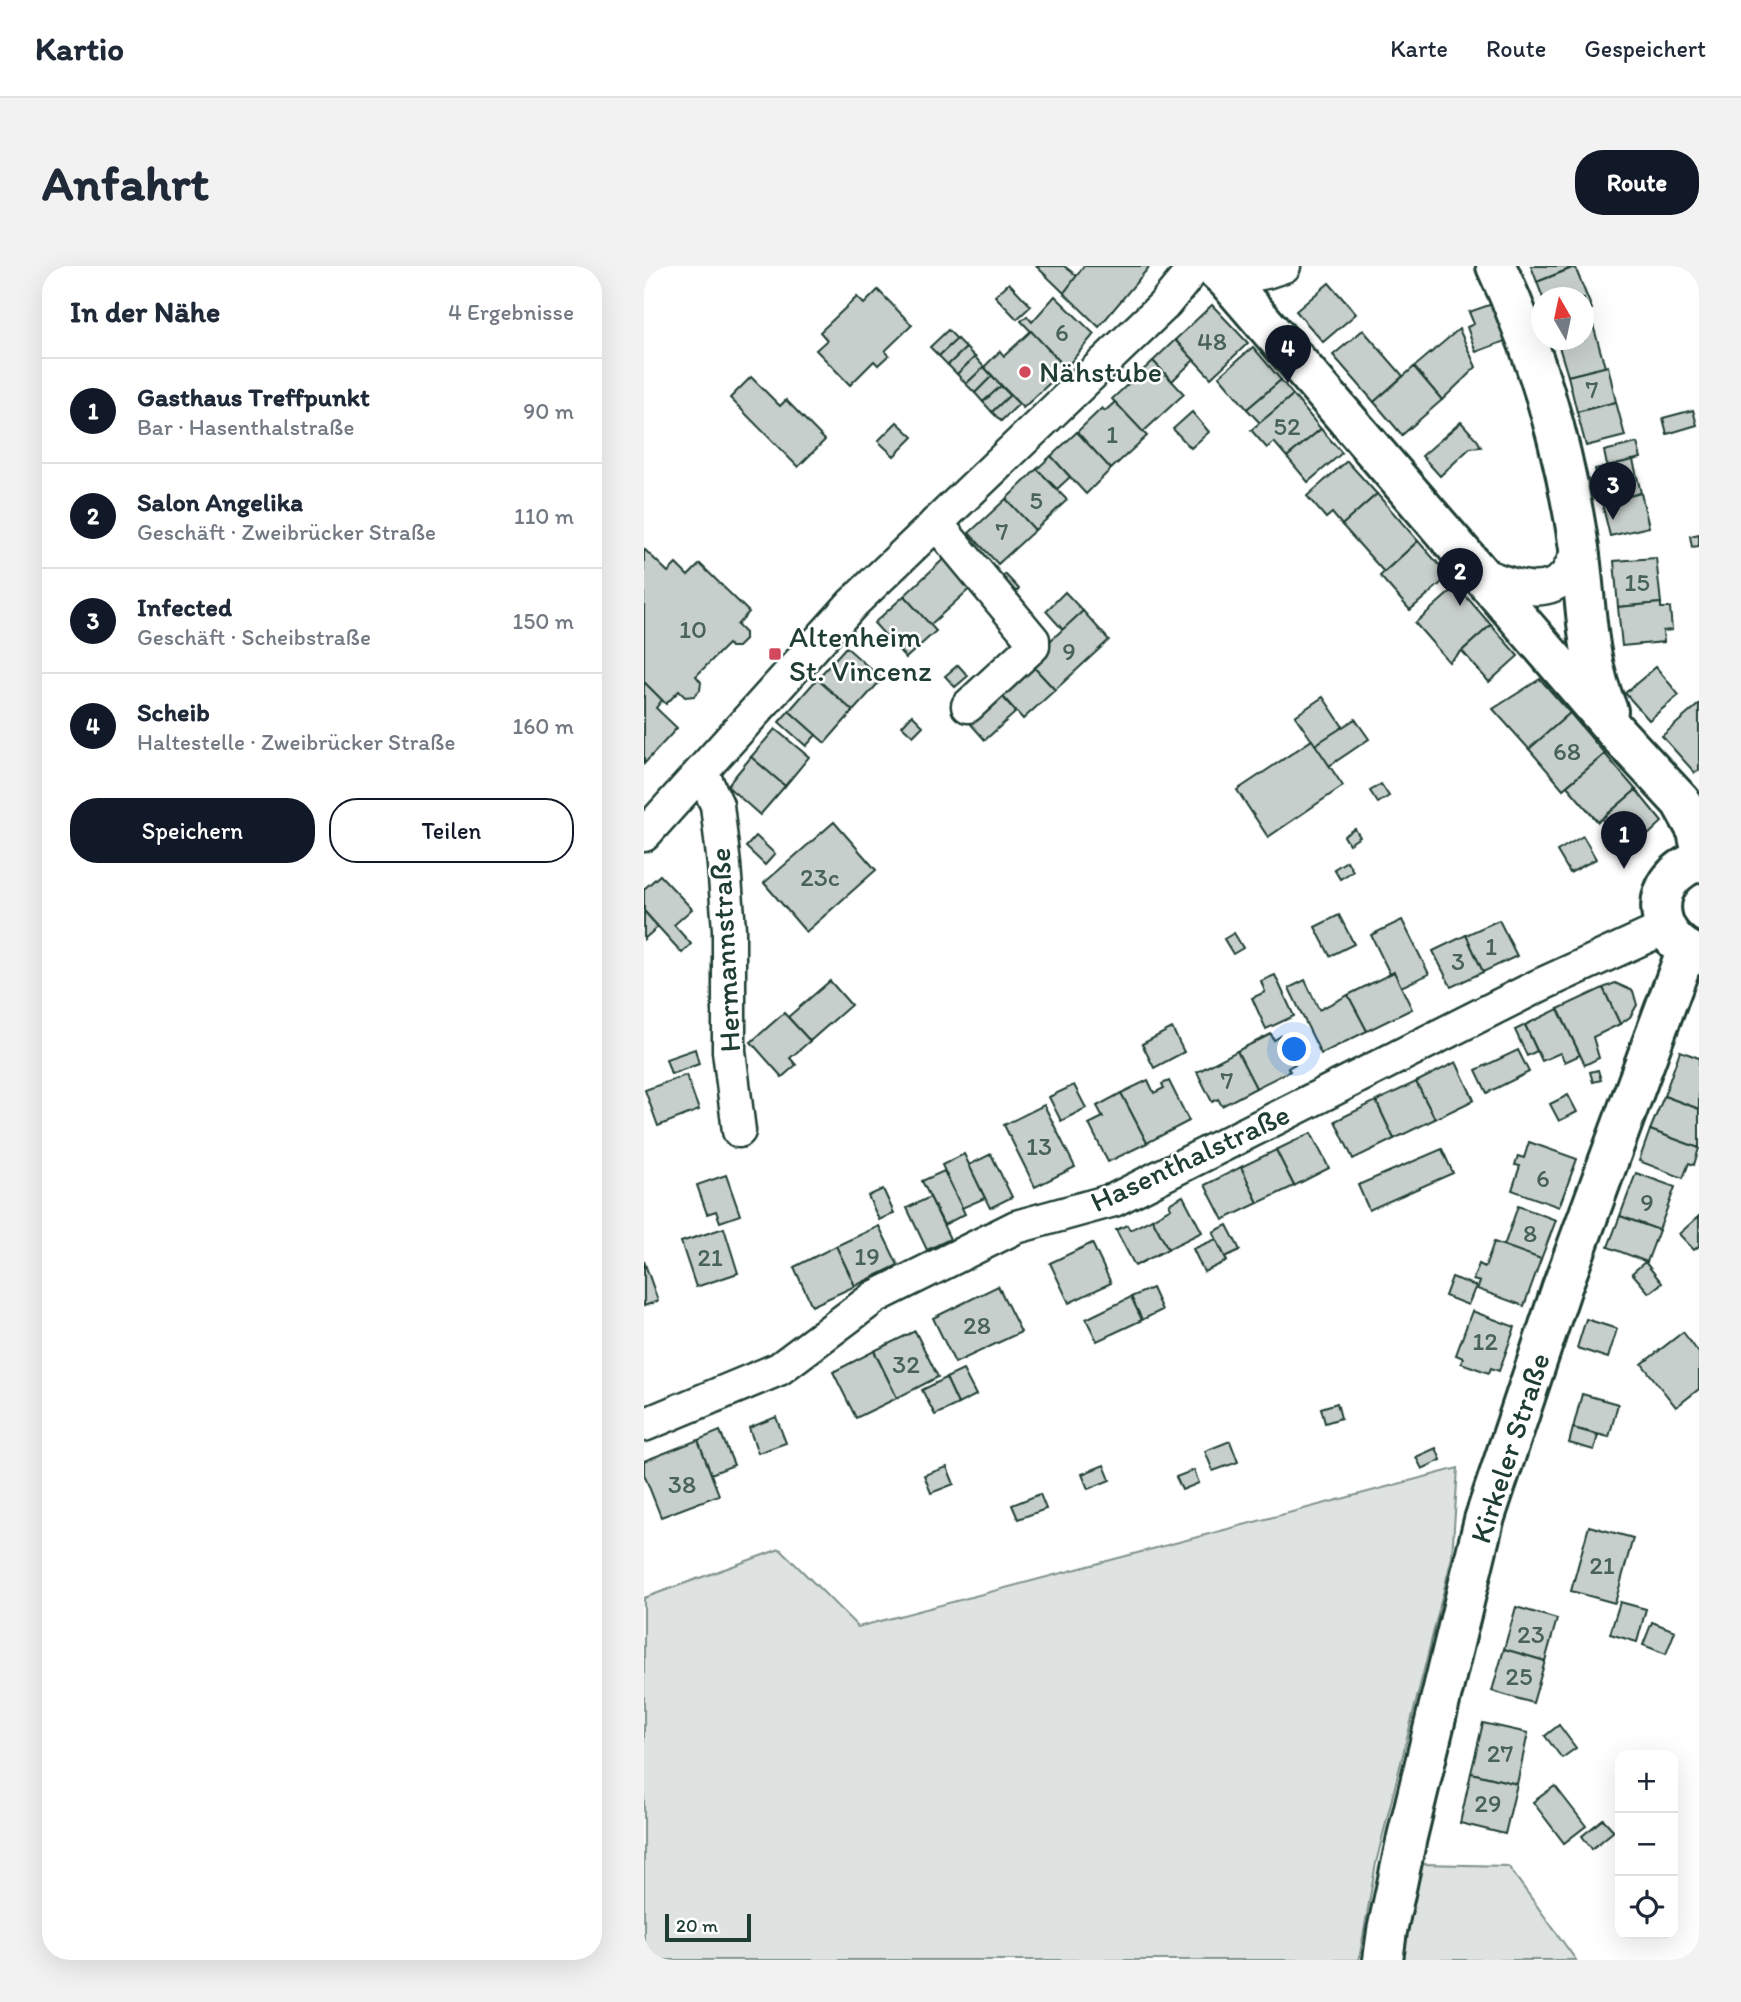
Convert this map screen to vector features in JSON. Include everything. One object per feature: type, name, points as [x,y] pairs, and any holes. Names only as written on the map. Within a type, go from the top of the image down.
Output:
[{"type":"main road","points":[[1496,266],[1519,315],[1562,457],[1579,549],[1588,645],[1600,694],[1617,733]]},
{"type":"main road","points":[[1212,271],[1481,574],[1617,733],[1681,802],[1697,831],[1699,842]]},
{"type":"main road","points":[[1683,944],[1661,906],[1667,885],[1676,873],[1688,864],[1699,861]]},
{"type":"main road","name":"Kirkeler Straße","points":[[1383,1960],[1408,1837],[1484,1520],[1683,944]]},
{"type":"street","points":[[644,835],[822,635],[1163,306],[1212,271],[1266,272],[1284,266]]},
{"type":"street","points":[[936,523],[1033,640],[1033,646],[968,706]]},
{"type":"street","points":[[1481,574],[1523,589],[1544,588],[1565,576],[1579,549]]},
{"type":"street","name":"Hermannstraße","points":[[702,772],[717,805],[724,865],[729,929],[729,1051],[739,1130]]},
{"type":"street","name":"Hasenthalstraße","points":[[644,1425],[779,1369],[875,1297],[1016,1227],[1114,1200],[1538,986],[1683,944]]},
{"type":"shaded area","points":[[1458,1468],[1452,1557],[1376,1863],[1359,1960],[644,1960],[644,1598],[780,1549],[858,1627]]},
{"type":"shaded area","points":[[1423,1864],[1508,1866],[1576,1960],[1401,1960]]},
{"type":"building","points":[[1036,266],[1064,266],[1077,276],[1064,293]]},
{"type":"building","points":[[1084,266],[1150,266],[1099,327],[1064,293]]},
{"type":"building","points":[[1531,266],[1567,266],[1569,269],[1537,282]]},
{"type":"building","points":[[1575,267],[1583,287],[1539,287],[1537,282]]},
{"type":"building","points":[[1009,283],[1031,306],[1017,319],[995,296]]},
{"type":"building","points":[[1329,283],[1356,314],[1323,342],[1296,311]]},
{"type":"building","points":[[878,290],[912,325],[885,351],[889,355],[878,365],[874,361],[850,385],[816,350],[827,340],[820,332],[857,297],[864,304]]},
{"type":"building","points":[[1055,296],[1094,334],[1066,368],[1021,321],[1027,316],[1032,322]]},
{"type":"building","points":[[1495,303],[1508,340],[1476,352],[1467,327],[1474,324],[1469,312]]},
{"type":"building","points":[[1212,305],[1248,343],[1211,378],[1175,340]]},
{"type":"building","points":[[1594,328],[1605,367],[1568,376],[1560,350],[1594,350]]},
{"type":"building","points":[[1459,329],[1476,367],[1442,400],[1414,367]]},
{"type":"building","points":[[948,330],[957,339],[939,356],[930,347]]},
{"type":"building","points":[[1363,330],[1403,376],[1374,402],[1333,355]]},
{"type":"building","name":"Nähstube","points":[[1031,331],[1066,368],[1023,408],[984,367],[1000,351],[1004,356]]},
{"type":"building","points":[[957,339],[966,348],[948,365],[939,356]]},
{"type":"building","points":[[1175,340],[1194,360],[1172,381],[1153,361]]},
{"type":"building","points":[[1253,347],[1281,380],[1247,409],[1219,376]]},
{"type":"building","points":[[966,348],[975,357],[957,374],[948,365]]},
{"type":"building","points":[[975,357],[984,367],[966,384],[957,374]]},
{"type":"building","points":[[1153,361],[1184,394],[1143,432],[1112,399]]},
{"type":"building","points":[[1608,366],[1616,402],[1577,412],[1568,376]]},
{"type":"building","points":[[984,367],[992,376],[975,393],[966,384]]},
{"type":"building","points":[[1414,367],[1442,400],[1402,435],[1374,402]]},
{"type":"building","points":[[992,376],[1001,386],[983,402],[975,393]]},
{"type":"building","points":[[751,377],[780,406],[786,400],[825,440],[798,467],[730,398]]},
{"type":"building","points":[[1281,380],[1293,395],[1260,423],[1247,409]]},
{"type":"building","points":[[1001,386],[1010,395],[992,412],[983,402]]},
{"type":"building","points":[[1010,395],[1019,404],[1001,421],[992,412]]},
{"type":"building","points":[[1293,395],[1321,429],[1287,457],[1274,442],[1267,448],[1251,430]]},
{"type":"building","points":[[1115,402],[1147,436],[1111,469],[1077,432],[1102,408],[1105,411]]},
{"type":"building","points":[[1616,402],[1625,436],[1586,446],[1577,412]]},
{"type":"building","points":[[1693,410],[1697,425],[1667,434],[1663,418]]},
{"type":"building","points":[[1192,412],[1209,432],[1191,448],[1173,429]]},
{"type":"building","points":[[897,422],[913,437],[894,456],[878,441]]},
{"type":"building","points":[[1461,422],[1481,447],[1470,448],[1440,476],[1422,456]]},
{"type":"building","points":[[1321,429],[1342,453],[1308,482],[1287,457]]},
{"type":"building","points":[[1077,432],[1111,469],[1086,494],[1051,456]]},
{"type":"building","points":[[1637,443],[1641,458],[1607,466],[1604,451]]},
{"type":"building","points":[[1051,456],[1070,477],[1057,489],[1037,469]]},
{"type":"building","points":[[1633,460],[1641,493],[1602,503],[1595,469]]},
{"type":"building","points":[[1347,461],[1377,494],[1342,525],[1332,513],[1326,518],[1307,496]]},
{"type":"building","points":[[1037,469],[1067,500],[1035,530],[1006,499]]},
{"type":"building","points":[[1641,493],[1649,527],[1610,536],[1602,503]]},
{"type":"building","points":[[1377,494],[1418,541],[1384,572],[1342,525]]},
{"type":"building","points":[[1006,499],[1035,530],[998,564],[969,533]]},
{"type":"building","points":[[1699,534],[1699,546],[1692,547],[1690,536]]},
{"type":"building","points":[[1418,541],[1449,576],[1410,610],[1380,576]]},
{"type":"building","points":[[644,549],[668,572],[676,564],[688,576],[700,564],[749,612],[737,625],[745,633],[745,640],[738,647],[728,644],[696,676],[701,682],[700,690],[694,696],[685,697],[679,691],[666,704],[644,682]]},
{"type":"building","points":[[949,554],[976,583],[930,625],[904,596]]},
{"type":"building","points":[[1656,558],[1661,603],[1618,607],[1614,561]]},
{"type":"building","points":[[1005,574],[1019,589],[1010,597],[996,582]]},
{"type":"building","points":[[1457,586],[1491,625],[1449,662],[1415,623]]},
{"type":"building","points":[[1065,592],[1083,611],[1063,630],[1046,611]]},
{"type":"building","points":[[904,596],[936,631],[906,658],[874,623]]},
{"type":"building","points":[[1661,603],[1661,608],[1670,608],[1672,630],[1663,631],[1664,642],[1622,646],[1618,607]]},
{"type":"building","points":[[1083,611],[1109,640],[1055,690],[1028,661]]},
{"type":"building","points":[[1491,625],[1518,656],[1489,682],[1462,651]]},
{"type":"building","points":[[846,647],[882,679],[853,711],[817,679]]},
{"type":"building","points":[[1028,661],[1055,690],[1023,719],[997,690]]},
{"type":"building","points":[[958,665],[968,676],[955,687],[945,676]]},
{"type":"building","points":[[1656,667],[1679,695],[1649,720],[1625,693]]},
{"type":"building","points":[[817,679],[853,711],[825,743],[789,711]]},
{"type":"building","points":[[1540,679],[1570,713],[1529,749],[1493,709]]},
{"type":"building","points":[[644,682],[662,700],[656,708],[677,728],[644,764]]},
{"type":"building","points":[[1000,694],[1016,712],[985,740],[969,722]]},
{"type":"building","points":[[1323,697],[1343,727],[1315,745],[1295,716]]},
{"type":"building","points":[[1699,704],[1699,770],[1695,773],[1662,736]]},
{"type":"building","points":[[789,711],[816,735],[806,746],[779,722]]},
{"type":"building","points":[[1570,713],[1605,754],[1563,789],[1529,749]]},
{"type":"building","points":[[912,715],[923,726],[913,736],[902,726]]},
{"type":"building","points":[[1355,719],[1369,739],[1329,766],[1315,745]]},
{"type":"building","points":[[775,729],[809,757],[785,786],[751,757]]},
{"type":"building","points":[[1312,740],[1343,786],[1268,837],[1237,790]]},
{"type":"building","points":[[1605,754],[1636,790],[1598,822],[1567,786]]},
{"type":"building","points":[[751,757],[785,786],[760,815],[727,786]]},
{"type":"building","points":[[1381,784],[1389,796],[1378,803],[1370,791]]},
{"type":"building","points":[[1636,790],[1662,822],[1630,852],[1602,819]]},
{"type":"building","points":[[834,822],[876,870],[806,932],[764,883]]},
{"type":"building","points":[[1355,829],[1360,837],[1349,844],[1344,836]]},
{"type":"building","points":[[756,836],[775,854],[765,865],[746,847]]},
{"type":"building","points":[[1583,836],[1596,859],[1570,873],[1557,851]]},
{"type":"building","points":[[1347,861],[1353,871],[1340,879],[1334,869]]},
{"type":"building","points":[[660,875],[692,909],[674,925],[691,944],[682,953],[644,911],[644,889]]},
{"type":"building","points":[[644,911],[658,927],[644,939]]},
{"type":"building","points":[[1339,915],[1354,944],[1330,956],[1315,927]]},
{"type":"building","points":[[1402,920],[1429,974],[1401,987],[1394,972],[1390,974],[1371,935]]},
{"type":"building","points":[[1499,920],[1517,956],[1483,972],[1466,935]]},
{"type":"building","points":[[1234,933],[1243,948],[1233,954],[1224,939]]},
{"type":"building","points":[[1466,935],[1483,972],[1451,987],[1433,951]]},
{"type":"building","points":[[1394,972],[1412,1009],[1367,1031],[1348,995]]},
{"type":"building","points":[[1275,975],[1294,1016],[1266,1029],[1252,998],[1265,992],[1261,981]]},
{"type":"building","points":[[1305,980],[1319,1010],[1348,995],[1367,1031],[1321,1054],[1289,988]]},
{"type":"building","points":[[830,981],[851,1005],[810,1041],[788,1017]]},
{"type":"building","points":[[1615,983],[1633,991],[1637,1005],[1630,1017],[1620,1024],[1603,988]]},
{"type":"building","points":[[1603,988],[1620,1024],[1593,1037],[1599,1058],[1585,1065],[1558,1009]]},
{"type":"building","points":[[1558,1009],[1580,1055],[1565,1062],[1560,1053],[1542,1061],[1525,1025]]},
{"type":"building","points":[[784,1013],[810,1041],[790,1058],[796,1065],[782,1077],[751,1042]]},
{"type":"building","points":[[1525,1025],[1537,1051],[1527,1056],[1515,1030]]},
{"type":"building","points":[[1172,1028],[1184,1052],[1154,1068],[1142,1044]]},
{"type":"building","points":[[1271,1034],[1274,1040],[1281,1036],[1295,1064],[1288,1068],[1290,1071],[1256,1088],[1237,1051]]},
{"type":"building","points":[[695,1049],[699,1064],[671,1074],[666,1059]]},
{"type":"building","points":[[1518,1050],[1529,1072],[1487,1093],[1476,1070]]},
{"type":"building","points":[[1237,1051],[1256,1088],[1222,1106],[1218,1099],[1212,1102],[1197,1072]]},
{"type":"building","points":[[1680,1051],[1699,1058],[1699,1109],[1664,1096]]},
{"type":"building","points":[[1456,1062],[1474,1100],[1435,1119],[1416,1082]]},
{"type":"building","points":[[1598,1070],[1601,1080],[1593,1082],[1590,1072]]},
{"type":"building","points":[[686,1075],[699,1110],[658,1126],[645,1090]]},
{"type":"building","points":[[1148,1080],[1154,1093],[1164,1088],[1162,1084],[1169,1081],[1189,1121],[1147,1143],[1121,1093]]},
{"type":"building","points":[[1416,1082],[1435,1119],[1394,1139],[1376,1101]]},
{"type":"building","points":[[1074,1085],[1086,1108],[1061,1121],[1049,1097]]},
{"type":"building","points":[[1121,1093],[1147,1143],[1108,1162],[1089,1124],[1103,1117],[1097,1106]]},
{"type":"building","points":[[1568,1095],[1577,1112],[1559,1121],[1550,1104]]},
{"type":"building","points":[[1664,1096],[1699,1109],[1699,1148],[1650,1130]]},
{"type":"building","points":[[1376,1101],[1394,1139],[1353,1159],[1335,1121]]},
{"type":"building","points":[[1044,1105],[1075,1167],[1035,1187],[1004,1125]]},
{"type":"building","points":[[1650,1130],[1699,1148],[1694,1165],[1689,1163],[1683,1178],[1639,1161]]},
{"type":"building","points":[[1311,1133],[1329,1168],[1294,1186],[1276,1150]]},
{"type":"building","points":[[1529,1142],[1577,1159],[1559,1207],[1512,1190],[1520,1166],[1515,1165],[1518,1156],[1524,1158]]},
{"type":"building","points":[[1442,1149],[1453,1173],[1369,1210],[1358,1185]]},
{"type":"building","points":[[1276,1150],[1294,1186],[1258,1203],[1241,1167]]},
{"type":"building","points":[[964,1154],[985,1198],[962,1208],[942,1165]]},
{"type":"building","points":[[991,1154],[1012,1197],[990,1208],[969,1165]]},
{"type":"building","points":[[1241,1167],[1258,1203],[1223,1220],[1205,1185]]},
{"type":"building","points":[[944,1171],[965,1214],[944,1225],[922,1181]]},
{"type":"building","points":[[1636,1173],[1675,1187],[1659,1230],[1620,1216]]},
{"type":"building","points":[[726,1175],[740,1215],[720,1222],[716,1211],[707,1214],[697,1185]]},
{"type":"building","points":[[883,1189],[894,1213],[879,1220],[868,1196]]},
{"type":"building","points":[[1183,1196],[1202,1232],[1168,1249],[1152,1219],[1171,1208],[1169,1204]]},
{"type":"building","points":[[930,1197],[950,1239],[927,1250],[907,1208]]},
{"type":"building","points":[[1518,1206],[1556,1220],[1541,1259],[1504,1246]]},
{"type":"building","points":[[1620,1216],[1659,1230],[1647,1262],[1608,1247]]},
{"type":"building","points":[[1699,1216],[1699,1246],[1694,1250],[1679,1234]]},
{"type":"building","points":[[1152,1219],[1168,1249],[1135,1266],[1116,1230],[1127,1225],[1130,1230]]},
{"type":"building","points":[[1227,1225],[1240,1250],[1225,1257],[1213,1232]]},
{"type":"building","points":[[879,1226],[898,1265],[855,1286],[836,1246]]},
{"type":"building","points":[[724,1228],[738,1273],[696,1287],[681,1242]]},
{"type":"building","points":[[1216,1239],[1227,1261],[1204,1272],[1193,1249]]},
{"type":"building","points":[[1494,1242],[1541,1259],[1524,1306],[1477,1289],[1480,1282],[1473,1280],[1479,1264],[1485,1267]]},
{"type":"building","points":[[1092,1243],[1111,1283],[1069,1303],[1050,1263]]},
{"type":"building","points":[[836,1246],[855,1286],[812,1306],[794,1267]]},
{"type":"building","points":[[644,1261],[658,1301],[644,1306]]},
{"type":"building","points":[[1645,1262],[1662,1283],[1649,1293],[1632,1273]]},
{"type":"building","points":[[1452,1277],[1476,1286],[1468,1305],[1445,1296]]},
{"type":"building","points":[[998,1286],[1021,1332],[955,1363],[933,1318]]},
{"type":"building","points":[[1152,1288],[1162,1310],[1142,1320],[1131,1297]]},
{"type":"building","points":[[1131,1297],[1142,1320],[1097,1341],[1086,1319]]},
{"type":"building","points":[[1472,1311],[1515,1327],[1499,1371],[1491,1368],[1489,1373],[1461,1363],[1463,1358],[1456,1355]]},
{"type":"building","points":[[1586,1319],[1617,1329],[1608,1358],[1577,1348]]},
{"type":"building","points":[[915,1331],[938,1377],[897,1398],[874,1351]]},
{"type":"building","points":[[1683,1332],[1699,1353],[1699,1389],[1676,1407],[1642,1364]]},
{"type":"building","points":[[874,1351],[897,1398],[856,1418],[833,1372]]},
{"type":"building","points":[[963,1370],[976,1395],[958,1404],[946,1378]]},
{"type":"building","points":[[946,1378],[958,1404],[935,1415],[922,1390]]},
{"type":"building","points":[[1582,1394],[1618,1404],[1609,1437],[1573,1428]]},
{"type":"building","points":[[1337,1403],[1341,1418],[1325,1423],[1321,1408]]},
{"type":"building","points":[[776,1417],[786,1443],[758,1453],[749,1428]]},
{"type":"building","points":[[1573,1428],[1598,1435],[1594,1450],[1569,1443]]},
{"type":"building","points":[[720,1431],[734,1465],[711,1474],[698,1440]]},
{"type":"building","points":[[698,1440],[719,1495],[661,1517],[644,1474],[644,1461]]},
{"type":"building","points":[[1230,1441],[1238,1462],[1213,1471],[1205,1451]]},
{"type":"building","points":[[1436,1448],[1441,1460],[1422,1469],[1416,1457]]},
{"type":"building","points":[[1104,1465],[1110,1480],[1088,1489],[1082,1474]]},
{"type":"building","points":[[947,1467],[954,1484],[931,1493],[924,1475]]},
{"type":"building","points":[[1194,1470],[1199,1483],[1182,1490],[1176,1477]]},
{"type":"building","points":[[1040,1494],[1046,1509],[1018,1519],[1012,1505]]},
{"type":"building","points":[[1589,1526],[1633,1538],[1615,1603],[1571,1591]]},
{"type":"building","points":[[1620,1602],[1646,1609],[1637,1642],[1610,1634]]},
{"type":"building","points":[[1516,1607],[1557,1619],[1545,1661],[1504,1649]]},
{"type":"building","points":[[1652,1622],[1675,1631],[1666,1654],[1643,1645]]},
{"type":"building","points":[[1504,1649],[1545,1661],[1533,1703],[1492,1691]]},
{"type":"building","points":[[1483,1723],[1528,1733],[1517,1784],[1471,1773]]},
{"type":"building","points":[[1559,1725],[1576,1748],[1562,1758],[1545,1736]]},
{"type":"building","points":[[1471,1773],[1517,1784],[1505,1834],[1460,1823]]},
{"type":"building","points":[[1555,1786],[1586,1826],[1564,1843],[1533,1802]]},
{"type":"building","points":[[1603,1819],[1614,1831],[1592,1849],[1582,1836]]},
{"type":"place","name":"Nähstube","points":[[1025,372]]},
{"type":"place","name":"Scheib","points":[[1288,383]]},
{"type":"place","name":"Infected","points":[[1613,520]]},
{"type":"place","name":"Salon Angelika","points":[[1460,606]]},
{"type":"place","name":"Altenheim St. Vincenz","points":[[775,654]]},
{"type":"place","name":"Gasthaus Treffpunkt","points":[[1624,869]]}]
